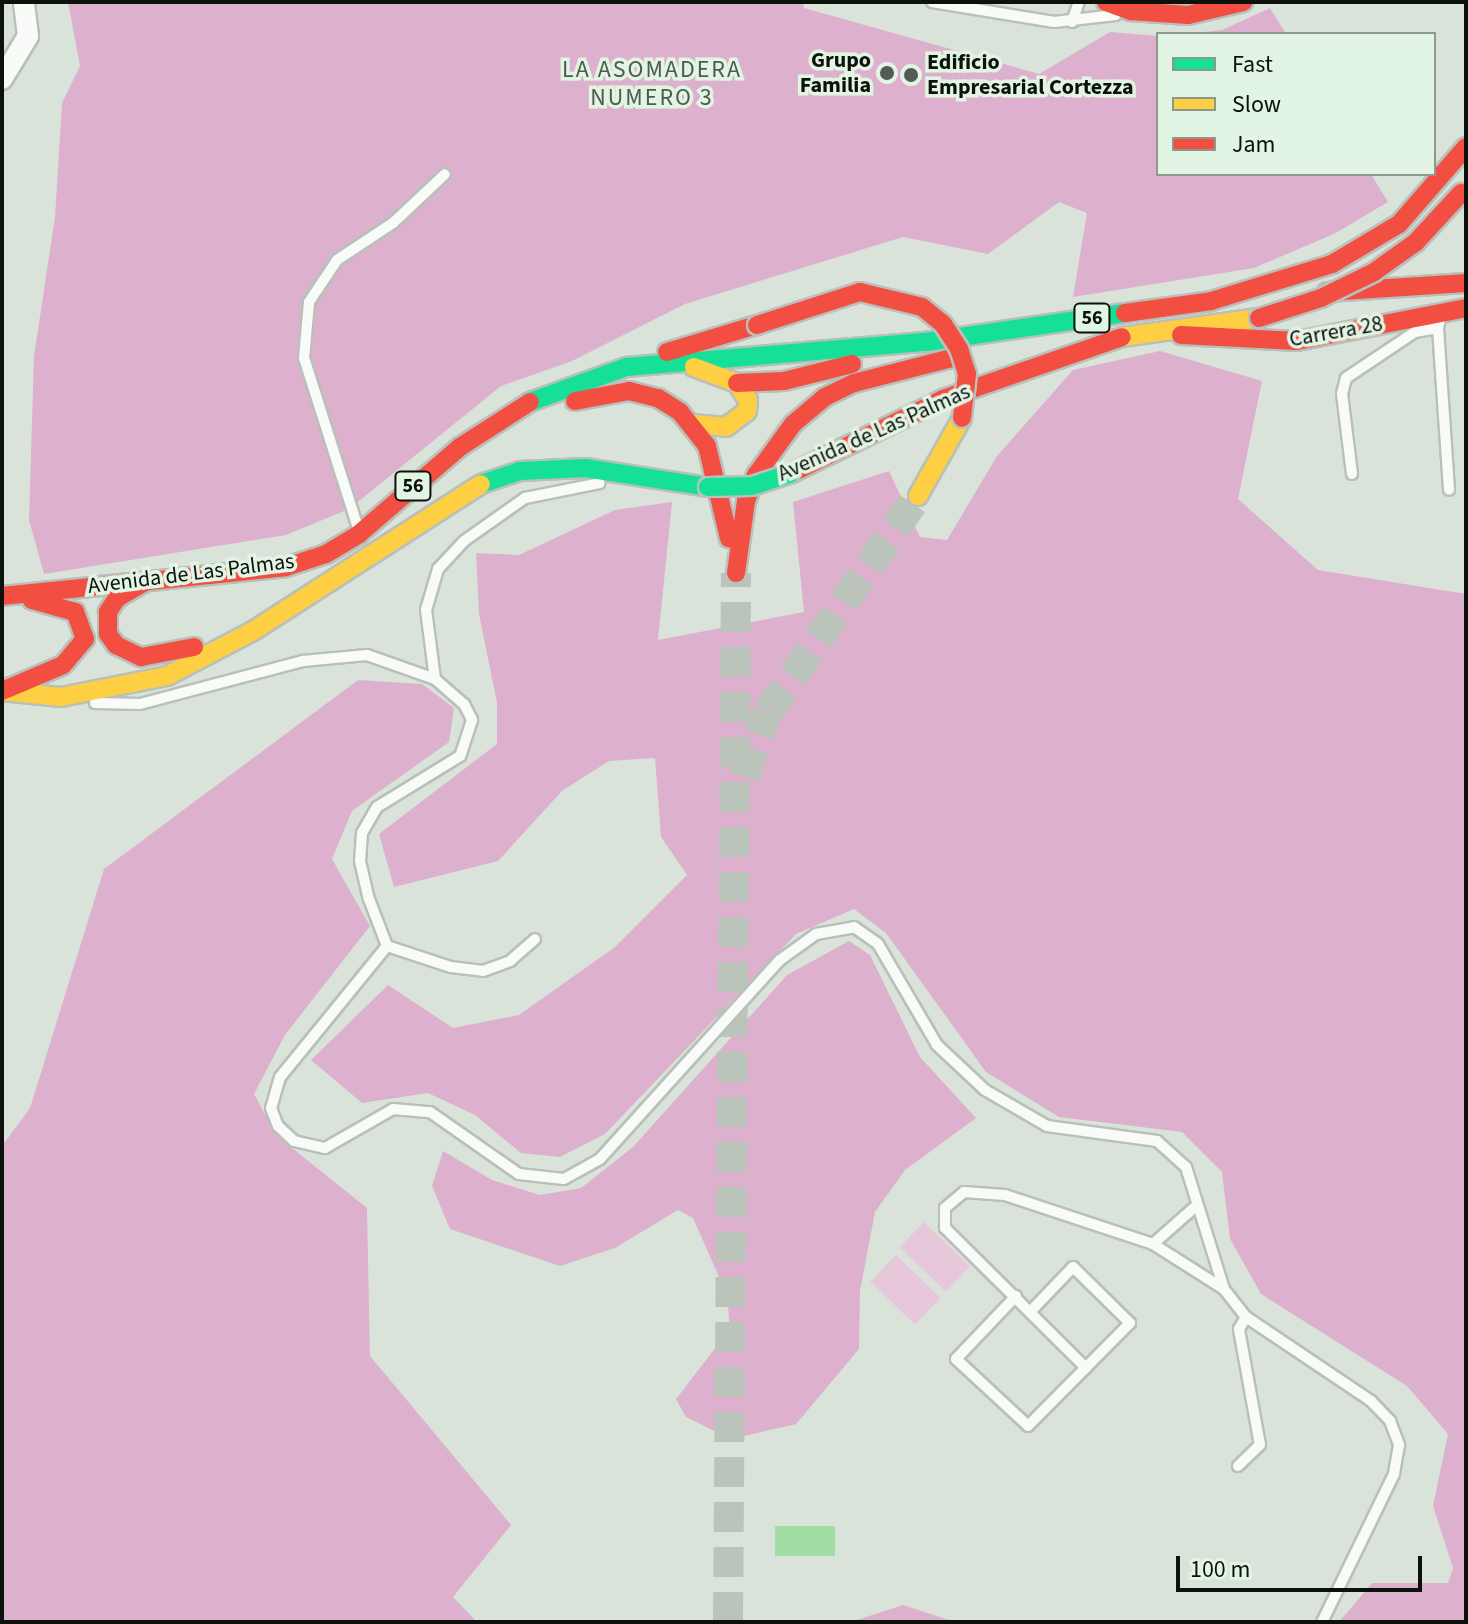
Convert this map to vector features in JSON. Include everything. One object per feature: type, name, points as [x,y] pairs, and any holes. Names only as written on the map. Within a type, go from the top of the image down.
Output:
[{"type":"main road","points":[[1106,2],[1131,11],[1188,15],[1243,2]]},
{"type":"main road","name":"Avenida de Las Palmas","points":[[2,597],[154,578],[286,567],[326,554],[359,534],[460,447],[520,406],[626,367],[926,342],[1211,301],[1256,288],[1332,264],[1369,244],[1422,203],[1466,147]]},
{"type":"main road","name":"Avenida de Las Palmas","points":[[2,691],[78,695],[167,676],[253,631],[477,485],[520,471],[585,468],[708,487],[752,486],[790,474],[943,399],[1105,339],[1259,318],[1321,298],[1374,272],[1416,242],[1463,189]]},
{"type":"main road","name":"Carrera 28","points":[[1256,288],[1357,293],[1466,283]]},
{"type":"main road","points":[[626,367],[860,292],[922,307],[943,324],[959,349],[967,374],[962,418],[918,496]]},
{"type":"main road","name":"Carrera 28","points":[[1157,333],[1297,341],[1440,320],[1466,308]]},
{"type":"main road","points":[[391,540],[426,499],[477,454],[524,421],[562,405],[629,391],[658,398],[693,424],[713,464],[736,573],[746,501],[756,475],[793,424],[825,397],[891,370],[940,359],[1105,339]]},
{"type":"main road","points":[[664,362],[737,383],[784,381],[926,342]]},
{"type":"main road","points":[[729,538],[732,501],[752,447],[796,400],[852,364]]},
{"type":"main road","points":[[693,424],[726,427],[738,422],[748,400],[737,383]]},
{"type":"main road","points":[[154,578],[117,598],[108,612],[108,634],[127,652],[159,657],[253,631]]},
{"type":"main road","points":[[2,597],[65,605],[82,619],[85,639],[75,657],[63,665],[2,691]]},
{"type":"street","points":[[2,79],[28,36],[24,2]]},
{"type":"lane","points":[[932,2],[1072,22],[1131,11]]},
{"type":"lane","points":[[1072,22],[1079,2]]},
{"type":"lane","points":[[359,534],[304,358],[309,302],[337,260],[393,223],[445,174]]},
{"type":"lane","points":[[1352,474],[1342,394],[1346,378],[1415,332],[1440,320],[1449,490]]},
{"type":"lane","points":[[435,679],[426,610],[429,590],[438,569],[464,541],[525,498],[549,490],[599,483],[643,491],[686,483]]},
{"type":"lane","points":[[78,695],[101,706],[140,704],[303,661],[367,655],[435,679],[464,704],[472,720],[470,738],[460,756],[377,807],[362,833],[366,886],[387,946]]},
{"type":"lane","points":[[387,946],[280,1077],[271,1108],[278,1126],[294,1141],[325,1148],[393,1109],[430,1112],[519,1174],[564,1179],[600,1159],[780,960],[816,934],[854,927],[878,944],[937,1045],[985,1090],[1047,1126],[1157,1141],[1186,1167],[1224,1289]]},
{"type":"lane","points":[[387,946],[451,967],[483,971],[510,961],[535,939]]},
{"type":"lane","points":[[1086,1368],[945,1228],[945,1208],[958,1194],[1005,1195],[1153,1244],[1224,1289],[1246,1317],[1371,1401],[1390,1421],[1399,1445],[1394,1474],[1322,1622]]},
{"type":"lane","points":[[1153,1244],[1196,1206]]},
{"type":"lane","points":[[1016,1296],[956,1359],[1028,1426],[1130,1323],[1073,1267],[1030,1312]]},
{"type":"lane","points":[[1238,1466],[1260,1445],[1239,1329],[1246,1317]]},
{"type":"shaded area","points":[[68,2],[803,2],[804,8],[1039,74],[1110,32],[1156,36],[1156,176],[1372,176],[1388,202],[1334,234],[1254,268],[1073,297],[1087,213],[1059,202],[988,254],[903,237],[685,304],[572,361],[501,386],[349,509],[286,535],[44,574],[29,520],[34,356],[55,217],[62,103],[80,66]]},
{"type":"shaded area","points":[[1270,8],[1285,32],[1203,32],[1222,30]]},
{"type":"shaded area","points":[[1160,351],[1262,381],[1238,499],[1318,570],[1466,594],[1466,1622],[1339,1622],[1372,1583],[1448,1583],[1453,1568],[1433,1506],[1448,1434],[1407,1386],[1261,1294],[1230,1239],[1222,1172],[1182,1132],[1059,1117],[986,1072],[886,933],[854,909],[796,934],[605,1134],[560,1157],[521,1153],[475,1115],[428,1093],[362,1103],[311,1060],[388,985],[453,1028],[519,1015],[615,947],[687,875],[661,837],[655,758],[609,761],[562,791],[498,861],[394,887],[379,834],[497,744],[497,703],[479,614],[476,553],[519,555],[615,510],[672,502],[658,640],[804,612],[793,502],[889,471],[920,537],[947,540],[997,456],[1073,370]]},
{"type":"shaded area","points":[[358,680],[422,684],[454,708],[449,742],[352,811],[332,859],[370,926],[285,1035],[254,1094],[277,1136],[367,1208],[370,1356],[511,1525],[453,1597],[477,1622],[2,1622],[2,1146],[30,1108],[104,869]]},
{"type":"shaded area","points":[[849,941],[870,955],[920,1057],[976,1118],[905,1170],[875,1212],[860,1291],[859,1349],[796,1424],[731,1439],[686,1417],[676,1399],[730,1329],[727,1295],[693,1218],[678,1210],[615,1248],[560,1266],[450,1229],[432,1186],[443,1151],[492,1180],[540,1195],[581,1188],[633,1147],[787,975]]},
{"type":"shaded area","points":[[924,1222],[970,1266],[946,1292],[900,1247]]},
{"type":"shaded area","points":[[896,1255],[941,1298],[915,1325],[870,1282]]},
{"type":"shaded area","points":[[775,1526],[835,1526],[835,1556],[775,1556]]},
{"type":"shaded area","points":[[903,1605],[955,1622],[851,1622],[866,1617]]},
{"type":"tunnel","points":[[744,777],[767,713],[918,496]]},
{"type":"tunnel","points":[[728,1622],[736,573]]},
{"type":"traffic: fast","points":[[530,402],[626,367],[926,342],[1125,313]]},
{"type":"traffic: fast","points":[[481,484],[520,471],[585,468],[708,487]]},
{"type":"traffic: fast","points":[[708,487],[752,486],[790,474]]},
{"type":"traffic: slow","points":[[1122,337],[1259,318]]},
{"type":"traffic: slow","points":[[693,424],[726,427],[747,411],[748,400],[737,383],[694,367]]},
{"type":"traffic: slow","points":[[918,496],[962,418]]},
{"type":"traffic: slow","points":[[2,691],[61,697],[167,676],[253,631],[481,484]]},
{"type":"traffic: jam","points":[[1106,2],[1131,11],[1188,15],[1243,2]]},
{"type":"traffic: jam","points":[[1125,313],[1211,301],[1332,264],[1399,224],[1466,147]]},
{"type":"traffic: jam","points":[[1259,318],[1321,298],[1374,272],[1416,242],[1461,193]]},
{"type":"traffic: jam","points":[[1327,292],[1466,283]]},
{"type":"traffic: jam","points":[[757,325],[860,292],[922,307],[943,324],[959,349],[967,374],[962,418]]},
{"type":"traffic: jam","points":[[1181,335],[1297,341],[1466,308]]},
{"type":"traffic: jam","points":[[667,352],[757,325]]},
{"type":"traffic: jam","points":[[790,474],[943,399],[1122,337]]},
{"type":"traffic: jam","points":[[736,573],[746,501],[756,475],[793,424],[825,397],[854,383],[960,356]]},
{"type":"traffic: jam","points":[[737,383],[784,381],[852,364]]},
{"type":"traffic: jam","points":[[575,401],[629,391],[658,398],[680,412],[707,446],[729,538]]},
{"type":"traffic: jam","points":[[2,596],[286,567],[326,554],[359,534],[460,447],[530,402]]},
{"type":"traffic: jam","points":[[145,582],[117,598],[108,612],[108,634],[116,645],[141,657],[194,647]]},
{"type":"traffic: jam","points":[[2,691],[63,665],[85,639],[75,612],[32,600]]},
{"type":"place","name":"Grupo Familia","points":[[887,73]]},
{"type":"place","name":"Edificio Empresarial Cortezza","points":[[911,75]]},
{"type":"district","name":"LA ASOMADERA NUMERO 3","points":[[652,84]]}]
